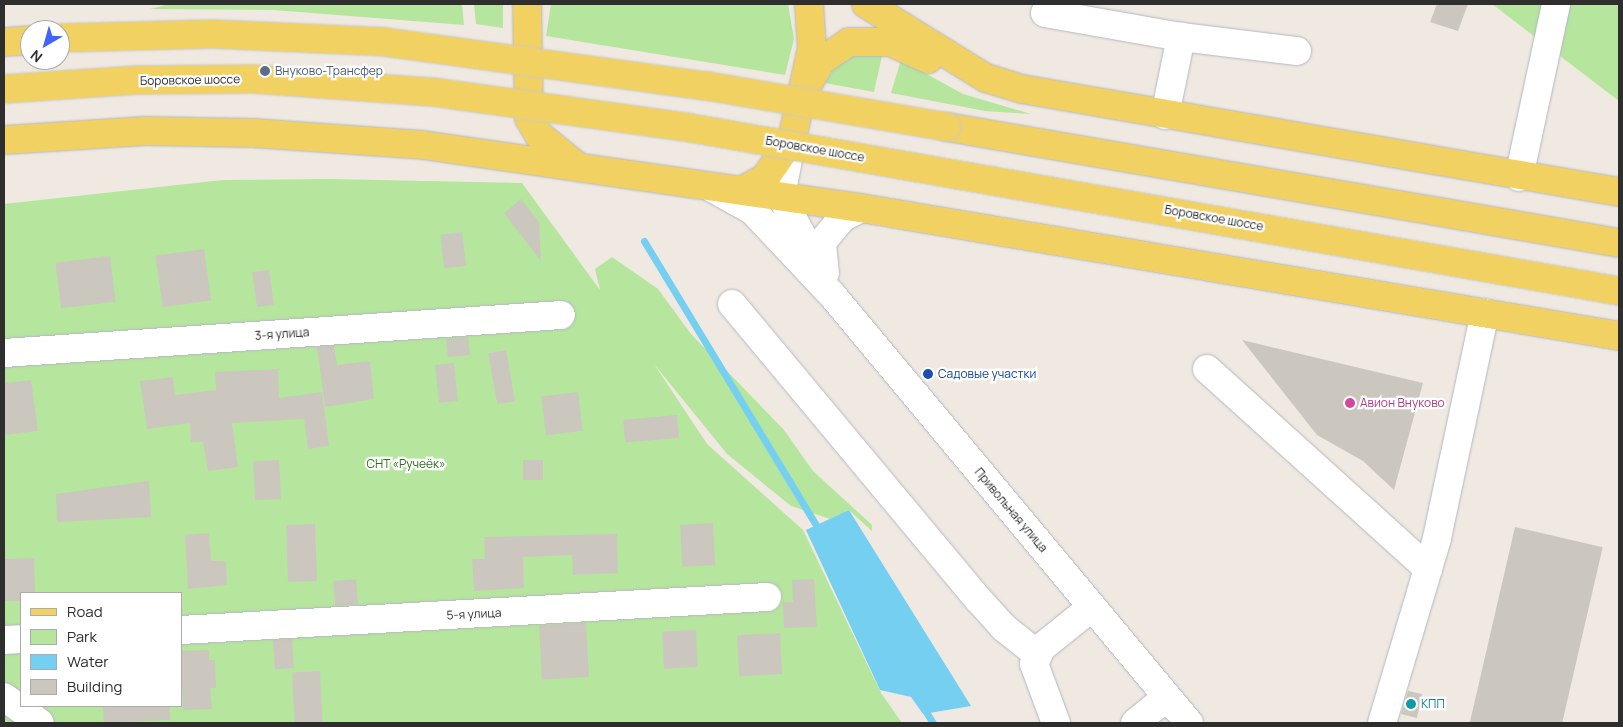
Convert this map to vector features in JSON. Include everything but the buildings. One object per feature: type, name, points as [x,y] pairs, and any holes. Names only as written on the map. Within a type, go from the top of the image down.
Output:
[{"type":"main road","points":[[743,190],[765,178],[792,138],[802,95],[813,30],[809,4]]},
{"type":"main road","points":[[866,4],[997,82]]},
{"type":"main road","points":[[523,9],[530,118],[539,135],[578,167]]},
{"type":"main road","points":[[70,38],[285,34],[464,51],[707,86],[1619,244]]},
{"type":"main road","points":[[802,95],[830,53],[857,40],[890,42],[962,75],[1165,115],[1519,177],[1619,192]]},
{"type":"main road","points":[[4,42],[20,41]]},
{"type":"main road","name":"Боровское шоссе","points":[[4,89],[137,80],[254,79],[433,92],[685,127],[1619,291]]},
{"type":"main road","points":[[4,140],[113,132],[253,133],[392,142],[684,180],[861,208],[1619,336]]},
{"type":"street","points":[[1519,177],[1556,4]]},
{"type":"street","points":[[1045,13],[1181,37],[1297,51]]},
{"type":"street","points":[[1165,115],[1181,37]]},
{"type":"street","points":[[792,138],[781,196],[833,296]]},
{"type":"street","points":[[684,180],[742,202],[833,296]]},
{"type":"street","points":[[833,296],[821,246],[839,221],[861,208]]},
{"type":"street","name":"Привольная улица","points":[[833,296],[1189,723]]},
{"type":"street","points":[[732,304],[978,599],[1003,627],[1037,654]]},
{"type":"street","points":[[1382,723],[1428,569],[1472,387],[1485,313]]},
{"type":"street","name":"3-я улица","points":[[4,353],[561,315]]},
{"type":"street","points":[[1207,369],[1428,569]]},
{"type":"street","name":"5-я улица","points":[[182,630],[767,598]]},
{"type":"street","points":[[1056,723],[1034,664],[1037,654],[1092,607]]},
{"type":"street","points":[[4,640],[20,639]]},
{"type":"street","points":[[4,697],[40,723]]},
{"type":"street","points":[[1135,723],[1167,697]]},
{"type":"green space","points":[[170,4],[462,4],[464,25],[274,10],[150,9]]},
{"type":"green space","points":[[474,4],[503,4],[503,28],[476,24]]},
{"type":"green space","points":[[551,4],[788,4],[794,39],[785,75],[546,36]]},
{"type":"green space","points":[[1492,4],[1619,4],[1619,101]]},
{"type":"green space","points":[[883,51],[874,92],[825,83],[842,54]]},
{"type":"green space","points":[[901,60],[963,94],[1031,114],[985,111],[891,93]]},
{"type":"green space","name":"СНТ «Ручеёк»","points":[[330,179],[522,183],[600,290],[595,269],[612,257],[658,289],[691,334],[784,430],[813,471],[872,525],[872,531],[849,510],[830,519],[791,506],[727,454],[654,364],[707,444],[803,530],[881,693],[902,723],[4,723],[4,204],[223,180]]},
{"type":"water","points":[[849,510],[971,706],[923,714],[911,697],[880,690],[806,530]]},
{"type":"waterway","points":[[644,241],[820,532]]},
{"type":"waterway","points":[[923,707],[933,723]]},
{"type":"place","name":"Внуково-Трансфер","points":[[265,71]]},
{"type":"place","name":"Садовые участки","points":[[928,374]]},
{"type":"place","name":"Авион Внуково","points":[[1350,403]]},
{"type":"place","name":"КПП","points":[[1411,704]]}]
